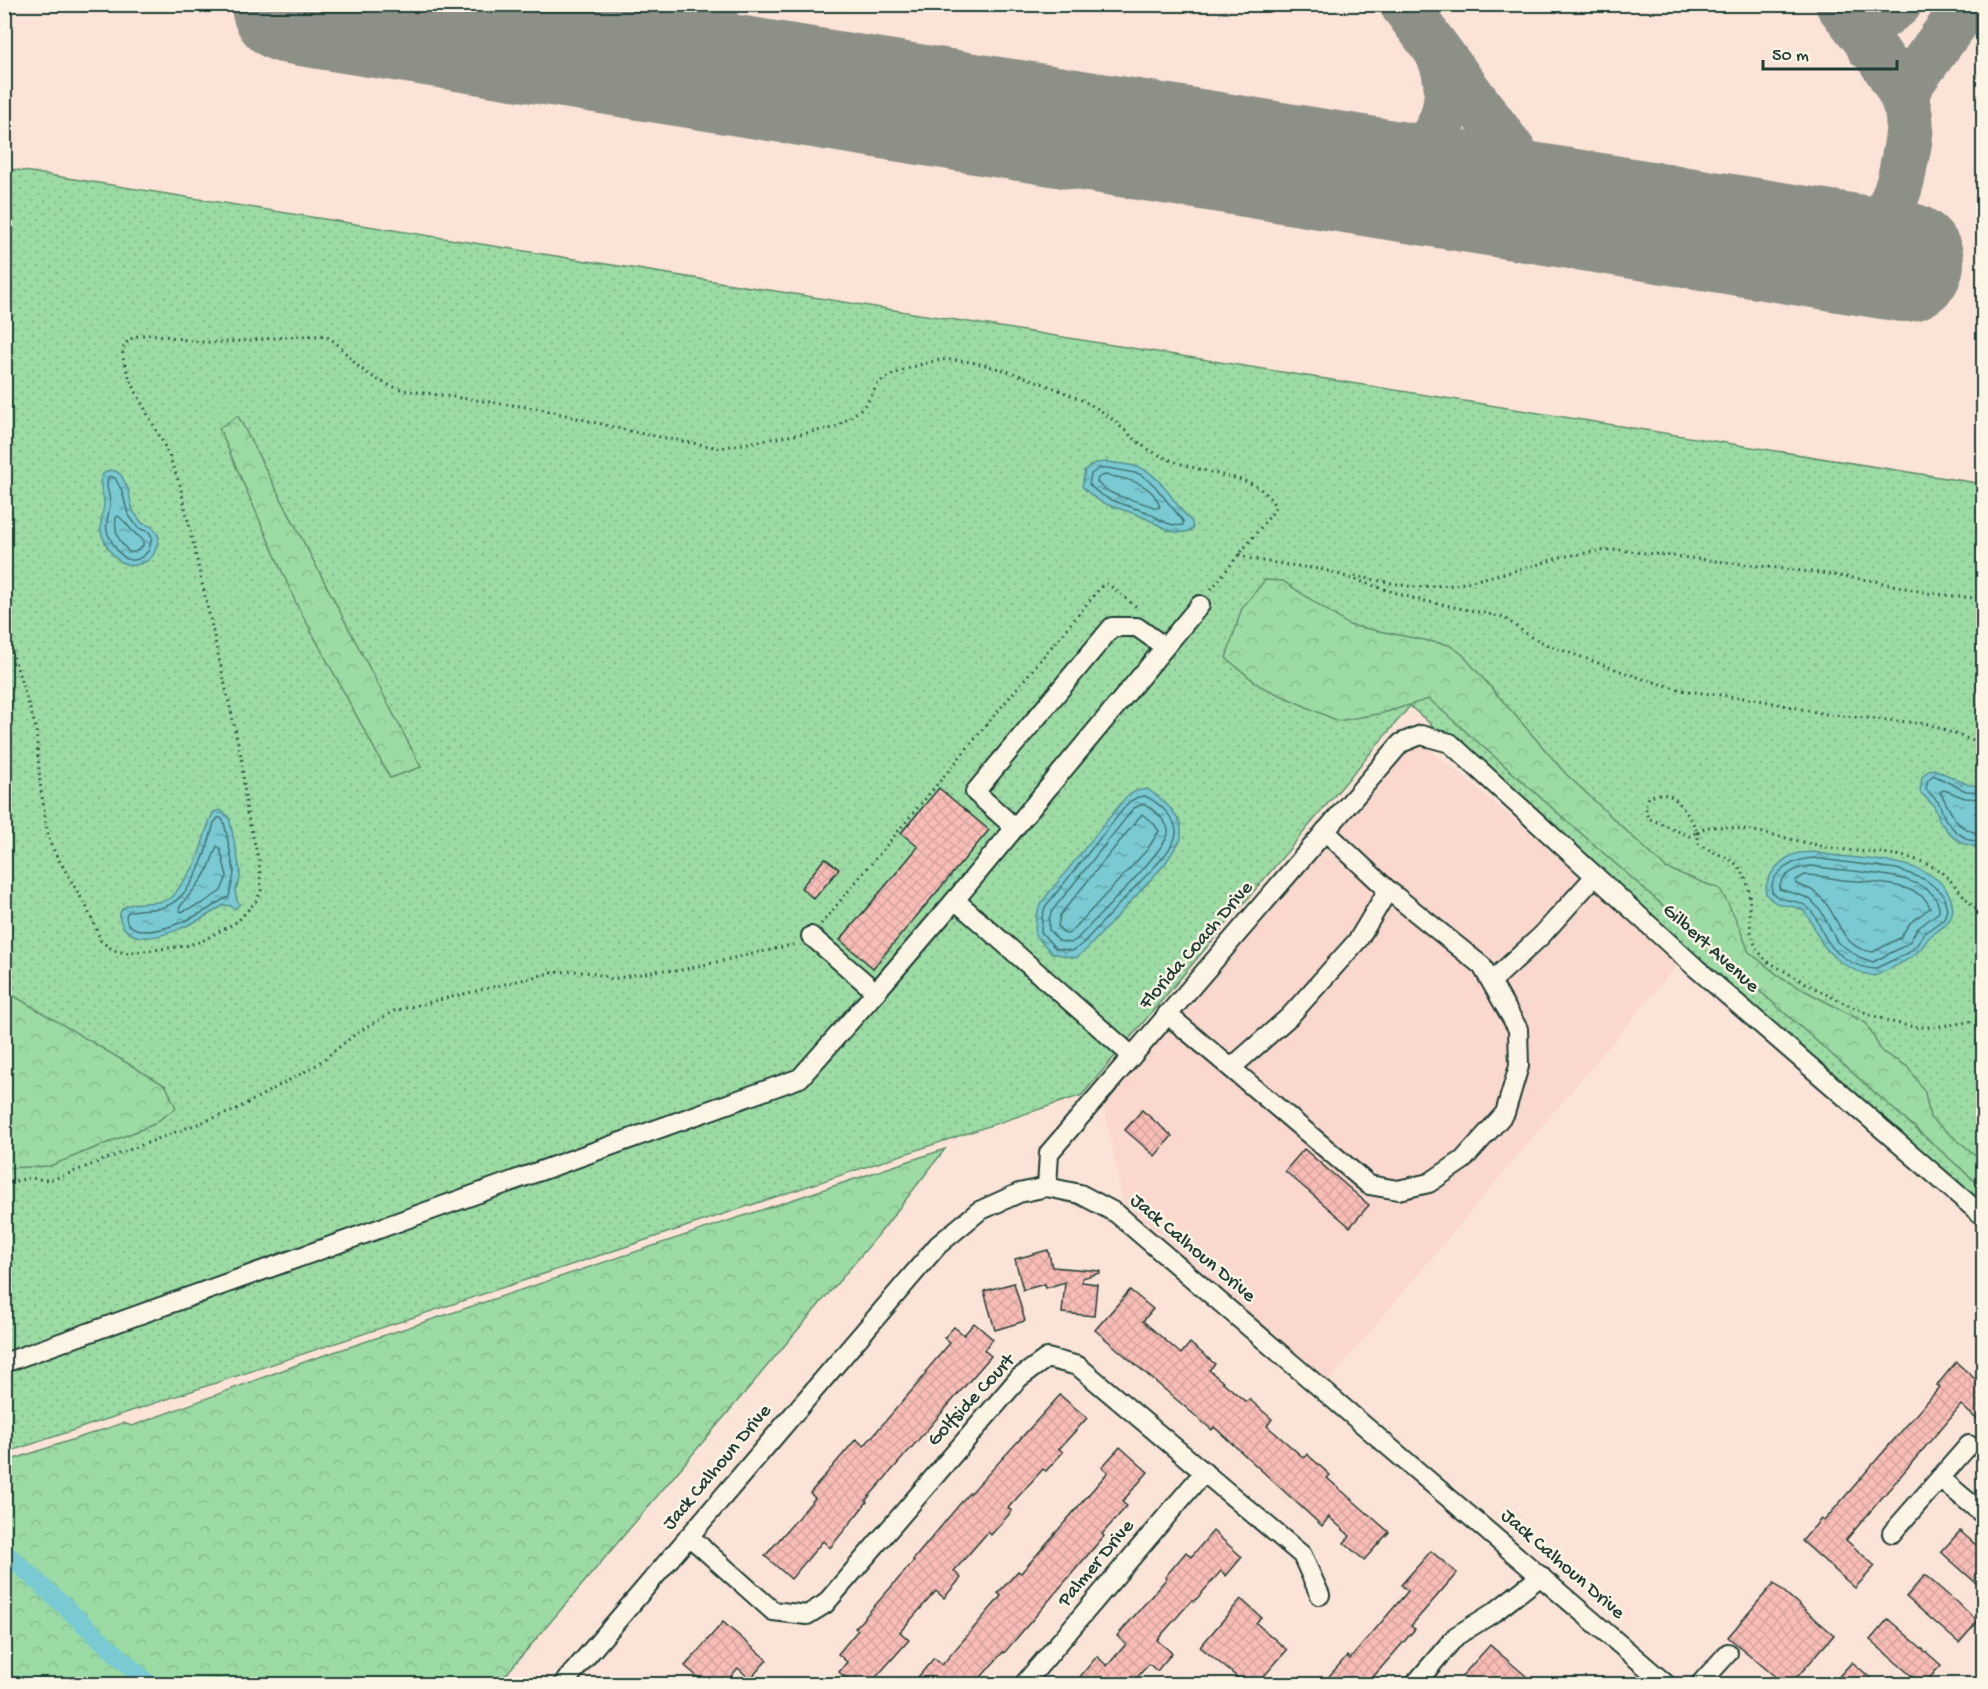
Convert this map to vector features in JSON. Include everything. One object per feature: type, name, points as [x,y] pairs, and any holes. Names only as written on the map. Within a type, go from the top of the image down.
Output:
[{"type":"street","points":[[4,1363],[800,1078],[955,900],[1200,605]]},
{"type":"street","points":[[1015,828],[975,792],[1104,636],[1112,627],[1137,627],[1165,647]]},
{"type":"street","name":"Gilbert Avenue","points":[[1401,742],[1421,735],[1450,743],[1696,968],[1983,1217]]},
{"type":"street","name":"Florida Coach Drive","points":[[1047,1187],[1049,1153],[1401,742]]},
{"type":"street","points":[[1167,1014],[1369,1185],[1398,1190],[1429,1183],[1463,1160],[1504,1113],[1519,1066],[1518,1029],[1492,981],[1482,966],[1388,890],[1325,831]]},
{"type":"street","points":[[1492,981],[1541,936],[1594,876]]},
{"type":"street","points":[[1231,1068],[1289,1017],[1358,940],[1388,890]]},
{"type":"street","points":[[955,900],[1132,1056]]},
{"type":"street","points":[[805,940],[876,992]]},
{"type":"street","name":"Jack Calhoun Drive","points":[[564,1684],[938,1245],[979,1211],[1019,1193],[1047,1187],[1080,1194],[1116,1213],[1666,1684]]},
{"type":"street","name":"Golfside Court","points":[[689,1536],[773,1611],[807,1615],[825,1604],[1019,1378],[1047,1358],[1078,1366],[1302,1555],[1320,1595]]},
{"type":"street","points":[[1892,1533],[1969,1445]]},
{"type":"street","name":"Palmer Drive","points":[[1024,1684],[1204,1472]]},
{"type":"street","points":[[1940,1478],[1983,1515]]},
{"type":"street","points":[[1415,1684],[1456,1636],[1496,1611],[1541,1576]]},
{"type":"street","points":[[1700,1684],[1728,1653]]},
{"type":"path","points":[[4,635],[36,728],[40,783],[51,846],[87,908],[101,941],[113,950],[126,953],[185,946],[202,941],[238,921],[257,900],[261,890],[259,861],[247,813],[241,756],[180,485],[166,449],[137,392],[123,357],[123,349],[132,338],[149,334],[199,342],[238,342],[325,336],[336,343],[365,372],[390,386],[403,390],[541,410],[633,432],[720,448],[834,428],[868,402],[879,382],[926,363],[945,360],[975,362],[1056,388],[1076,397],[1100,410],[1133,438],[1159,455],[1214,473],[1245,480],[1267,495]]},
{"type":"path","points":[[1239,554],[1247,558],[1413,587],[1455,585],[1561,558],[1597,551],[1620,550],[1820,573],[1875,581],[1927,593],[1983,599]]},
{"type":"path","points":[[1340,574],[1415,599],[1503,617],[1531,637],[1548,645],[1640,678],[1686,690],[1754,699],[1825,714],[1928,724],[1983,745]]},
{"type":"path","points":[[1983,916],[1947,876],[1908,857],[1831,848],[1765,832],[1715,826],[1706,827],[1701,829],[1696,833],[1692,836],[1689,836],[1648,818],[1644,807],[1648,797],[1660,794],[1674,798],[1696,827],[1696,833],[1698,843],[1735,863],[1745,878],[1751,933],[1760,954],[1767,961],[1820,991],[1887,1021],[1917,1027],[1932,1027],[1983,1020]]},
{"type":"path","points":[[4,1184],[29,1178],[48,1180],[60,1177],[232,1111],[315,1066],[357,1033],[394,1011],[550,973],[573,971],[594,973],[612,979],[662,970],[677,971],[805,940]]},
{"type":"shaded area","points":[[1403,727],[1682,959],[1328,1382],[1124,1207],[1100,1087]]},
{"type":"green space","points":[[5,168],[1983,484],[1983,1209],[1410,706],[1082,1095],[5,1453]]},
{"type":"green space","points":[[238,416],[421,767],[390,778],[296,603],[219,428]]},
{"type":"green space","points":[[1265,580],[1283,581],[1349,625],[1449,645],[1462,654],[1566,774],[1666,868],[1720,889],[1735,917],[1749,952],[1783,979],[1866,1023],[1882,1052],[1908,1067],[1925,1092],[1930,1118],[1983,1161],[1983,1188],[1429,699],[1383,713],[1338,721],[1260,686],[1226,658],[1242,608]]},
{"type":"green space","points":[[4,990],[166,1086],[176,1108],[152,1125],[50,1166],[5,1168]]},
{"type":"green space","points":[[945,1149],[879,1234],[498,1684],[5,1684],[5,1462],[123,1423],[132,1426],[310,1360]]},
{"type":"water","points":[[1108,462],[1133,466],[1149,472],[1192,522],[1193,529],[1187,532],[1168,530],[1136,514],[1104,503],[1089,493],[1082,486],[1085,470],[1095,463]]},
{"type":"water","points":[[110,470],[121,475],[128,489],[133,511],[142,523],[153,527],[159,537],[153,555],[142,563],[128,565],[122,563],[112,554],[102,535],[104,502],[101,479],[105,472]]},
{"type":"water","points":[[1934,769],[1969,785],[1983,786],[1983,847],[1979,850],[1953,837],[1940,822],[1934,806],[1920,792],[1922,777],[1929,770]]},
{"type":"water","points":[[1147,789],[1172,810],[1181,824],[1181,839],[1165,864],[1087,949],[1076,958],[1052,953],[1035,935],[1036,917],[1040,904],[1126,797],[1136,791]]},
{"type":"water","points":[[220,810],[228,816],[230,821],[240,870],[240,879],[235,891],[240,904],[234,909],[224,905],[189,925],[159,936],[133,935],[122,924],[121,911],[124,907],[136,903],[159,902],[172,897],[194,865],[211,817],[214,812]]},
{"type":"water","points":[[1814,852],[1891,862],[1928,874],[1942,884],[1951,899],[1952,916],[1918,952],[1904,962],[1874,976],[1856,971],[1840,962],[1827,950],[1803,911],[1775,902],[1766,894],[1768,881],[1775,868],[1793,855]]},
{"type":"building","points":[[939,788],[989,830],[873,968],[840,940],[918,847],[901,833]]},
{"type":"building","points":[[825,858],[839,869],[814,899],[801,888]]},
{"type":"building","points":[[1142,1110],[1172,1136],[1155,1156],[1125,1130]]},
{"type":"building","points":[[1304,1149],[1369,1205],[1350,1227],[1285,1171]]},
{"type":"building","points":[[1048,1250],[1052,1267],[1100,1271],[1100,1273],[1082,1278],[1082,1282],[1097,1284],[1094,1316],[1062,1313],[1065,1282],[1046,1288],[1045,1284],[1023,1290],[1015,1259]]},
{"type":"building","points":[[1014,1283],[1025,1321],[995,1330],[984,1291]]},
{"type":"building","points":[[1130,1290],[1153,1309],[1143,1321],[1181,1354],[1190,1343],[1215,1364],[1209,1370],[1246,1402],[1249,1399],[1272,1419],[1267,1426],[1304,1458],[1307,1454],[1330,1475],[1327,1478],[1389,1532],[1364,1560],[1344,1543],[1350,1536],[1329,1517],[1322,1526],[1214,1427],[1212,1430],[1095,1330]]},
{"type":"building","points":[[974,1323],[993,1339],[984,1350],[991,1356],[866,1500],[867,1502],[830,1548],[823,1541],[791,1579],[765,1556],[815,1498],[810,1493],[856,1439],[864,1446],[950,1343],[944,1338],[954,1327],[964,1335]]},
{"type":"building","points":[[1956,1362],[1983,1386],[1983,1425],[1961,1405],[1846,1540],[1875,1566],[1855,1588],[1802,1541],[1821,1519],[1824,1521],[1940,1387],[1937,1385]]},
{"type":"building","points":[[1060,1395],[1087,1418],[1059,1449],[1063,1452],[1046,1471],[1043,1469],[1008,1508],[1012,1511],[991,1535],[988,1532],[954,1571],[961,1578],[944,1598],[936,1591],[900,1632],[909,1640],[870,1684],[853,1684],[839,1672],[847,1662],[838,1654],[858,1630],[855,1628],[914,1561],[969,1493]]},
{"type":"building","points":[[1120,1447],[1148,1472],[1122,1502],[1127,1506],[1102,1534],[1104,1536],[1004,1653],[975,1684],[912,1684],[934,1658],[942,1665],[1001,1596],[998,1593],[1018,1571],[1021,1573],[1108,1472],[1102,1467]]},
{"type":"building","points":[[1213,1531],[1242,1557],[1226,1576],[1221,1571],[1157,1640],[1172,1653],[1157,1671],[1149,1664],[1131,1684],[1074,1684],[1097,1656],[1107,1666],[1126,1644],[1117,1636],[1167,1578],[1165,1577],[1186,1552],[1191,1557]]},
{"type":"building","points":[[1960,1531],[1983,1551],[1983,1589],[1941,1552]]},
{"type":"building","points":[[1431,1551],[1457,1573],[1411,1626],[1415,1629],[1367,1684],[1322,1684],[1347,1656],[1350,1659],[1408,1591],[1401,1585]]},
{"type":"building","points":[[1925,1575],[1978,1621],[1959,1643],[1906,1597]]},
{"type":"building","points":[[1774,1583],[1834,1635],[1791,1684],[1784,1684],[1728,1637]]},
{"type":"building","points":[[1241,1599],[1261,1617],[1256,1623],[1287,1650],[1257,1684],[1246,1684],[1200,1647]]},
{"type":"building","points":[[1888,1619],[1941,1665],[1924,1684],[1921,1684],[1870,1640]]},
{"type":"building","points":[[723,1622],[767,1660],[750,1679],[738,1668],[724,1684],[706,1684],[685,1666]]},
{"type":"building","points":[[1490,1645],[1526,1676],[1519,1684],[1472,1684],[1462,1676]]},
{"type":"building","points":[[1852,1662],[1878,1684],[1832,1684]]},
{"type":"waterway","points":[[4,1551],[149,1684]]},
{"type":"taxiway","points":[[459,27],[622,53],[648,52],[683,36],[700,16],[706,4]]},
{"type":"taxiway","points":[[711,4],[724,42],[742,61],[765,74],[940,105]]},
{"type":"taxiway","points":[[1403,4],[1529,174],[1544,190],[1576,206],[1673,222]]},
{"type":"taxiway","points":[[1839,4],[1891,74],[1906,104],[1909,117],[1903,170],[1895,198],[1883,217]]},
{"type":"taxiway","points":[[1870,47],[1869,32],[1875,21],[1898,4]]},
{"type":"taxiway","points":[[1906,104],[1906,93],[1910,83],[1962,12],[1964,4]]},
{"type":"taxiway","points":[[1196,145],[1359,172],[1382,171],[1403,164],[1420,152],[1434,137],[1443,118],[1447,97],[1446,76],[1439,54]]},
{"type":"runway","points":[[291,4],[1904,262]]}]
